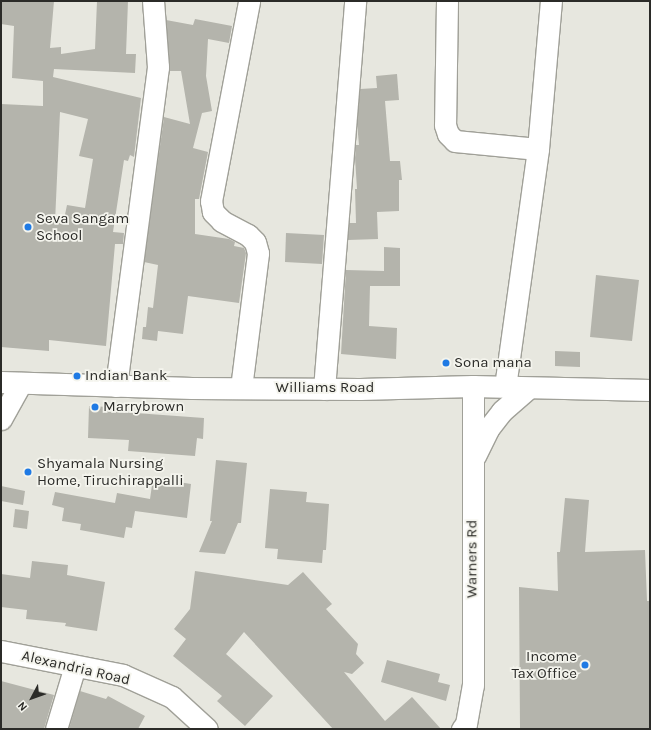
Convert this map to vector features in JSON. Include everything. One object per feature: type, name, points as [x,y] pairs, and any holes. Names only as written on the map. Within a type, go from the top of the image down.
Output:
[{"type":"street","points":[[116,386],[158,67],[152,1]]},
{"type":"street","points":[[241,388],[258,253],[255,242],[248,235],[222,221],[213,212],[211,201],[249,1]]},
{"type":"street","points":[[324,389],[355,1]]},
{"type":"street","points":[[447,1],[445,125],[448,134],[455,141],[538,149]]},
{"type":"street","points":[[505,387],[538,149],[551,1]]},
{"type":"street","points":[[1,419],[11,382]]},
{"type":"street","name":"Williams Road","points":[[11,382],[116,386],[241,388],[324,389],[473,386],[650,390]]},
{"type":"street","name":"Warners Rd","points":[[462,729],[466,724],[473,685],[473,386]]},
{"type":"street","points":[[472,461],[488,429],[502,411],[528,388]]},
{"type":"street","name":"Alexandria Road","points":[[1,652],[124,675],[172,697],[207,729]]},
{"type":"street","points":[[56,729],[75,666]]},
{"type":"building","points":[[1,1],[54,1],[50,48],[61,47],[61,54],[95,49],[97,1],[128,1],[126,54],[136,54],[135,73],[54,69],[53,77],[141,98],[134,157],[130,155],[128,161],[124,160],[113,232],[124,233],[123,244],[115,244],[106,346],[49,340],[49,351],[1,347],[1,104],[43,106],[43,81],[12,78],[14,26],[1,24]],"holes":[[[60,112],[88,119],[79,156],[93,159],[85,208],[67,205],[63,224],[55,222]]]},
{"type":"building","points":[[195,19],[232,26],[229,43],[208,39],[206,76],[212,111],[202,113],[193,148],[208,152],[199,199],[195,199],[195,234],[229,239],[235,242],[234,246],[244,248],[246,253],[239,303],[188,296],[183,334],[158,331],[157,341],[142,339],[143,327],[146,327],[148,307],[153,308],[158,265],[144,262],[164,117],[190,124],[181,71],[170,71],[166,20],[193,25]]},
{"type":"building","points":[[397,74],[399,100],[385,101],[390,161],[400,161],[402,180],[399,180],[399,211],[377,212],[378,239],[348,240],[349,223],[356,223],[355,189],[357,189],[355,158],[356,145],[359,145],[357,123],[360,89],[377,88],[376,76]]},
{"type":"building","points":[[286,233],[324,235],[322,264],[285,262]]},
{"type":"building","points":[[384,247],[400,248],[400,286],[370,286],[369,326],[397,328],[396,359],[341,354],[346,270],[384,271]]},
{"type":"building","points":[[596,275],[639,280],[632,341],[590,337]]},
{"type":"building","points":[[555,351],[580,352],[580,367],[555,366]]},
{"type":"building","points":[[89,406],[109,407],[108,411],[204,418],[203,439],[197,438],[195,456],[128,451],[129,440],[88,438]]},
{"type":"building","points":[[216,460],[247,463],[241,523],[238,523],[225,554],[199,552],[212,521],[210,521]]},
{"type":"building","points":[[153,478],[191,484],[187,518],[135,511],[132,528],[126,527],[124,538],[80,530],[81,524],[62,521],[64,508],[52,505],[55,492],[115,503],[117,493],[150,499]]},
{"type":"building","points":[[1,486],[25,491],[23,505],[1,501]]},
{"type":"building","points":[[270,489],[307,492],[306,502],[329,504],[326,550],[323,550],[322,563],[277,559],[278,549],[265,548]]},
{"type":"building","name":"Income Tax Office","points":[[565,498],[589,500],[585,552],[645,550],[647,601],[650,601],[650,729],[520,729],[519,587],[558,591],[557,552],[560,552]]},
{"type":"building","points":[[15,509],[29,511],[27,529],[13,527]]},
{"type":"building","points":[[32,561],[68,565],[67,575],[105,582],[97,631],[65,626],[66,623],[26,619],[27,610],[1,607],[1,574],[30,578]]},
{"type":"building","points":[[195,571],[288,585],[303,572],[332,604],[326,609],[358,644],[356,654],[364,663],[352,674],[344,672],[385,721],[412,697],[441,729],[333,729],[244,632],[226,654],[273,696],[245,726],[217,701],[222,696],[173,656],[186,639],[174,629],[190,609]]},
{"type":"building","points":[[387,660],[440,674],[438,682],[450,685],[446,701],[381,682]]},
{"type":"building","points":[[1,681],[54,695],[44,729],[1,729]]},
{"type":"building","points":[[80,691],[106,699],[108,696],[145,716],[138,729],[69,729]]},
{"type":"place","name":"Seva Sangam School","points":[[28,227]]},
{"type":"place","name":"Sona mana","points":[[446,363]]},
{"type":"place","name":"Indian Bank","points":[[77,376]]},
{"type":"place","name":"Marrybrown","points":[[95,407]]},
{"type":"place","name":"Shyamala Nursing Home, Tiruchirappalli","points":[[28,472]]},
{"type":"place","name":"Income Tax Office","points":[[585,665]]}]
